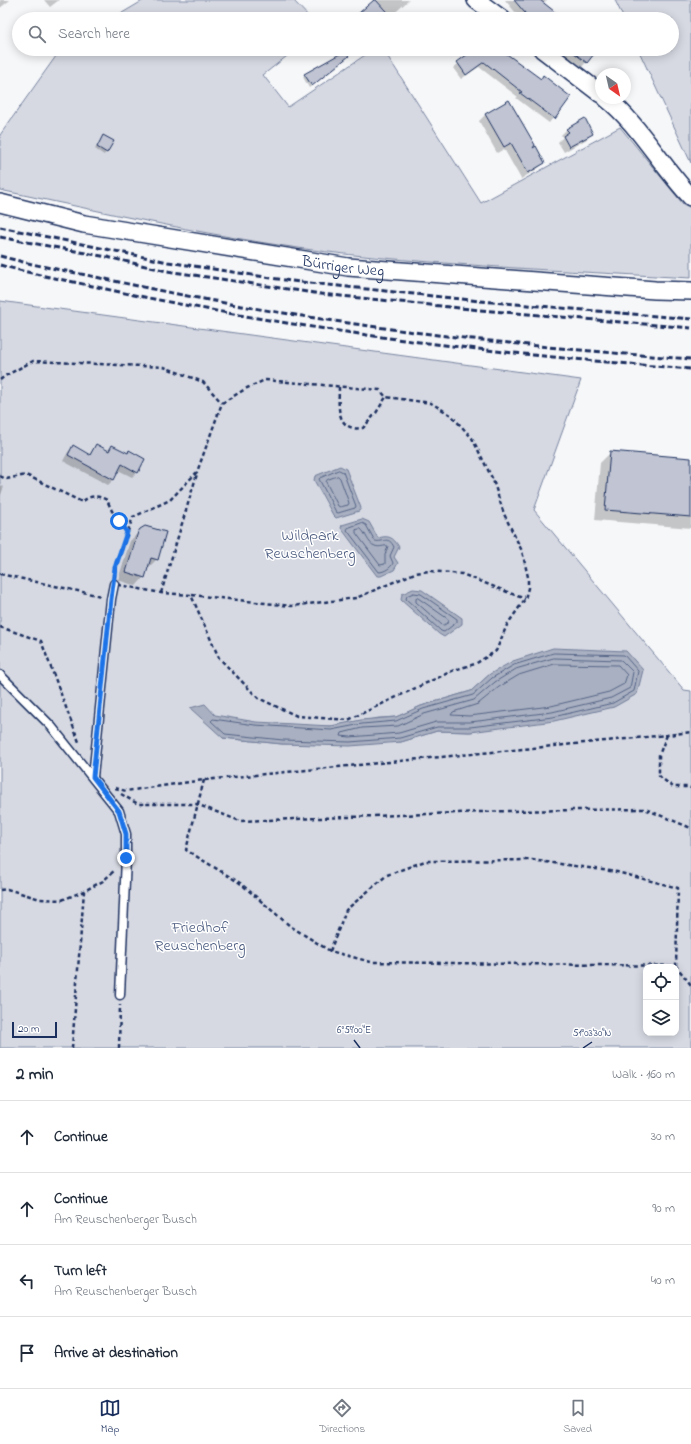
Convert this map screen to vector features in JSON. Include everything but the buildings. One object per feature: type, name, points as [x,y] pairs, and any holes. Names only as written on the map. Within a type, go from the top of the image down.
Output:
[{"type":"street","points":[[476,0],[492,12]]},
{"type":"street","points":[[551,56],[595,89]]},
{"type":"street","points":[[612,104],[633,126],[691,197]]},
{"type":"street","name":"Bürriger Weg","points":[[0,204],[84,224],[348,267],[655,290],[691,291]]},
{"type":"lane","points":[[93,777],[111,599],[114,584]]},
{"type":"lane","points":[[0,675],[51,726],[119,811],[126,834],[120,995]]},
{"type":"path","points":[[0,380],[33,361],[164,367],[203,382],[222,403]]},
{"type":"path","points":[[161,593],[197,472],[222,403],[247,388],[265,380],[380,390],[386,397],[431,403],[451,415],[472,438],[494,480],[504,514],[522,551],[528,577],[528,588],[525,599],[508,625],[496,651],[475,664],[454,670],[348,720],[298,716],[258,698],[219,658],[191,595]]},
{"type":"path","points":[[339,387],[338,409],[344,423],[353,428],[363,428],[376,413],[386,397]]},
{"type":"path","points":[[197,472],[170,500],[133,517],[115,568],[114,584],[161,593],[292,606],[356,598],[414,573],[430,571],[462,574],[525,599]]},
{"type":"path","points":[[0,476],[6,479],[26,475],[82,502],[87,497],[98,496],[107,500],[112,511],[127,532]]},
{"type":"path","points":[[0,574],[111,599]]},
{"type":"path","points":[[0,627],[42,641],[82,749]]},
{"type":"path","points":[[93,777],[110,787],[126,791],[204,780],[691,732]]},
{"type":"path","points":[[667,735],[658,755],[659,776],[673,787],[691,788]]},
{"type":"path","points":[[93,777],[138,804],[196,804],[240,821],[509,811],[645,809],[691,828]]},
{"type":"path","points":[[204,780],[196,804],[186,850],[240,883],[290,926],[330,951],[371,962],[643,966]]},
{"type":"path","points":[[0,890],[7,889],[40,899],[62,900],[84,892],[103,881],[126,858]]},
{"type":"path","points":[[330,951],[346,910],[387,875],[425,861],[532,860],[617,872],[678,888],[676,964]]},
{"type":"path","points":[[72,1048],[84,892]]},
{"type":"path","points":[[679,970],[691,985]]},
{"type":"path","points":[[119,1048],[120,995]]},
{"type":"green space","points":[[144,0],[293,0],[304,12],[124,12]]},
{"type":"green space","points":[[615,0],[691,0],[691,163],[641,56],[679,56],[679,12],[621,12]]},
{"type":"green space","points":[[56,56],[287,56],[263,75],[288,107],[364,56],[387,56],[481,203],[620,127],[683,204],[691,208],[691,278],[452,264],[373,257],[279,245],[185,229],[0,190],[0,135]]},
{"type":"green space","points":[[0,301],[581,380],[534,510],[684,690],[691,691],[691,1048],[0,1048]],"holes":[[[490,674],[511,725],[470,732],[437,731],[401,742],[282,744],[223,738],[396,717],[421,706],[471,691]]]},
{"type":"water","points":[[340,466],[346,469],[361,508],[359,511],[336,518],[314,480],[315,476]]},
{"type":"water","points":[[362,519],[369,522],[378,538],[388,537],[395,541],[399,547],[394,557],[398,563],[394,570],[381,576],[377,576],[341,528],[342,525]]},
{"type":"water","points":[[413,589],[422,590],[462,618],[462,624],[444,637],[439,634],[401,600],[402,594]]},
{"type":"water","points":[[553,648],[626,651],[643,670],[637,694],[614,707],[554,721],[470,732],[437,731],[401,742],[350,746],[282,744],[223,738],[190,708],[205,704],[215,715],[256,722],[331,726],[361,720],[396,717],[421,706],[471,691],[490,674],[513,661]]},
{"type":"railway","points":[[0,227],[168,262],[291,281],[480,301],[691,319]]},
{"type":"railway","points":[[0,237],[107,257],[167,271],[321,294],[480,310],[691,328]]},
{"type":"railway","points":[[0,256],[182,295],[326,320],[545,347],[691,359]]},
{"type":"railway","points":[[0,265],[40,275],[179,304],[324,329],[544,356],[691,369]]},
{"type":"route","points":[[119,521],[127,532],[115,568],[93,777],[119,811],[126,834],[126,858]]},
{"type":"park label","name":"Wildpark Reuschenberg","points":[[310,543]]},
{"type":"park label","name":"Friedhof Reuschenberg","points":[[200,935]]}]
